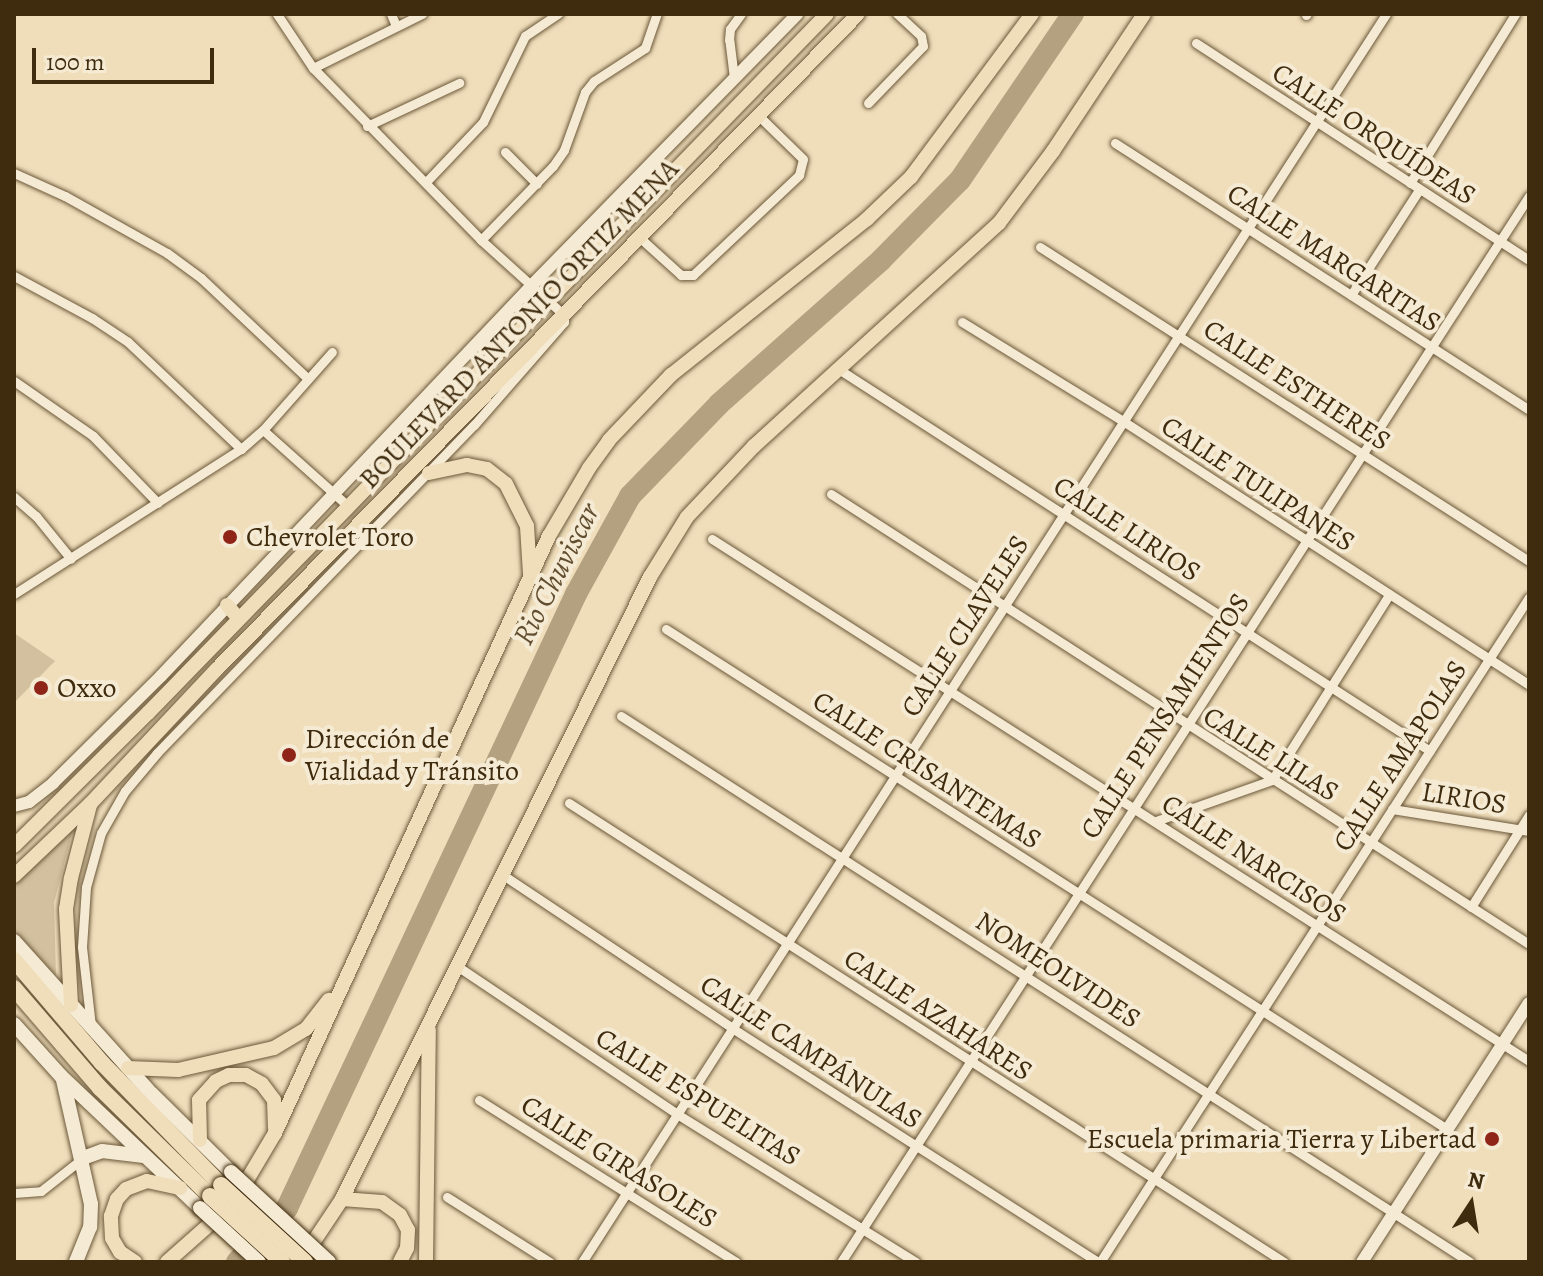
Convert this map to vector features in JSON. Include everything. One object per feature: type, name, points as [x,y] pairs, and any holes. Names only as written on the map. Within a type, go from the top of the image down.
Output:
[{"type":"highway","points":[[14,960],[88,1047],[226,1179],[303,1262]]},
{"type":"highway","points":[[14,988],[117,1106],[282,1262]]},
{"type":"main road","name":"BOULEVARD ANTONIO ORTIZ MENA","points":[[14,846],[827,14]]},
{"type":"main road","name":"BOULEVARD ANTONIO ORTIZ MENA","points":[[14,876],[91,803],[217,669],[858,14]]},
{"type":"main road","points":[[167,1262],[213,1223],[236,1198],[275,1133],[530,579],[569,499],[609,440],[671,375],[867,219],[911,177],[1032,14]]},
{"type":"main road","points":[[303,1262],[342,1199],[650,577],[687,517],[754,446],[999,223],[1053,151],[1144,14]]},
{"type":"main road","points":[[429,473],[467,465],[487,469],[506,484],[527,526],[530,579]]},
{"type":"main road","points":[[301,530],[313,541]]},
{"type":"main road","points":[[227,605],[239,619]]},
{"type":"main road","points":[[71,1005],[66,909],[91,803]]},
{"type":"main road","points":[[14,941],[128,1068],[200,1140],[226,1179],[329,1262]]},
{"type":"main road","points":[[128,1068],[178,1070],[256,1054],[292,1040],[324,1008],[359,952]]},
{"type":"main road","points":[[14,1024],[61,1076],[259,1262]]},
{"type":"main road","points":[[426,1262],[429,1024]]},
{"type":"main road","points":[[200,1140],[199,1100],[216,1081],[229,1075],[246,1075],[262,1084],[274,1100],[275,1133]]},
{"type":"main road","points":[[61,1076],[83,1158],[91,1215],[85,1246],[76,1262]]},
{"type":"main road","points":[[83,1158],[102,1151],[144,1156]]},
{"type":"main road","points":[[135,1262],[120,1252],[112,1238],[111,1216],[117,1199],[126,1189],[147,1181],[180,1188]]},
{"type":"main road","points":[[342,1199],[382,1202],[400,1215],[408,1230],[407,1248],[400,1262]]},
{"type":"street","points":[[92,1028],[82,947],[83,910],[90,866],[110,814],[157,753],[429,473],[556,334],[564,315],[481,240],[367,126],[313,68],[277,14]]},
{"type":"street","points":[[391,14],[396,26]]},
{"type":"street","points":[[313,68],[422,14]]},
{"type":"street","points":[[426,182],[483,122],[525,36],[558,14]]},
{"type":"street","points":[[481,240],[537,184],[564,150],[585,92],[594,81],[645,48],[657,14]]},
{"type":"street","points":[[734,78],[730,29],[741,14]]},
{"type":"street","name":"BOULEVARD ANTONIO ORTIZ MENA","points":[[14,806],[29,802],[53,783],[797,14]]},
{"type":"street","points":[[868,103],[923,46],[921,36],[897,14]]},
{"type":"street","name":"CALLE CLAVELES","points":[[582,1262],[1386,14]]},
{"type":"street","points":[[1410,183],[1515,14]]},
{"type":"street","name":"CALLE ORQUÍDEAS","points":[[1196,43],[1529,260]]},
{"type":"street","points":[[367,126],[459,83]]},
{"type":"street","points":[[639,237],[681,275],[693,275],[799,175],[803,159],[759,116]]},
{"type":"street","name":"CALLE MARGARITAS","points":[[1115,143],[1529,410]]},
{"type":"street","points":[[505,152],[537,184]]},
{"type":"street","points":[[14,173],[167,253],[201,278],[308,379]]},
{"type":"street","points":[[1351,295],[1419,190]]},
{"type":"street","name":"CALLE PENSAMIENTOS","points":[[841,1262],[1529,196]]},
{"type":"street","name":"CALLE ESTHERES","points":[[1040,247],[1529,561]]},
{"type":"street","points":[[14,276],[92,318],[128,342],[241,449]]},
{"type":"street","name":"CALLE TULIPANES","points":[[962,322],[1123,421],[1529,685]]},
{"type":"street","points":[[14,594],[241,449],[263,430],[332,352]]},
{"type":"street","name":"CALLE LIRIOS","points":[[840,370],[1430,751]]},
{"type":"street","points":[[14,381],[93,436],[158,503]]},
{"type":"street","points":[[263,430],[347,505]]},
{"type":"street","name":"CALLE LILAS","points":[[831,494],[1185,726],[1529,944]]},
{"type":"street","points":[[14,497],[36,516],[71,559]]},
{"type":"street","name":"CALLE NARCISOS","points":[[712,539],[1529,1061]]},
{"type":"street","points":[[1156,821],[1272,780],[1389,595]]},
{"type":"street","name":"CALLE AMAPOLAS","points":[[1099,1262],[1529,597]]},
{"type":"street","name":"CALLE CRISANTEMAS","points":[[666,629],[1447,1129]]},
{"type":"street","name":"NOMEOLVIDES","points":[[621,716],[1470,1262]]},
{"type":"street","name":"CALLE AZAHARES","points":[[569,803],[1284,1262]]},
{"type":"street","name":"LIRIOS","points":[[1392,809],[1524,830]]},
{"type":"street","points":[[1471,907],[1524,830],[1529,815]]},
{"type":"street","name":"CALLE CAMPÁNULAS","points":[[503,875],[732,1028],[1099,1262]]},
{"type":"street","name":"CALLE ESPUELITAS","points":[[457,966],[677,1114],[863,1226],[916,1262]]},
{"type":"street","points":[[1362,1262],[1529,1003]]},
{"type":"street","name":"CALLE GIRASOLES","points":[[479,1100],[736,1262]]},
{"type":"street","points":[[14,1193],[41,1191],[83,1158]]},
{"type":"street","points":[[447,1197],[550,1262]]},
{"type":"shaded area","points":[[14,633],[55,661],[14,703]]},
{"type":"shaded area","points":[[75,821],[54,903],[56,976],[14,931],[14,883]]},
{"type":"waterway","name":"Rio Chuviscar","points":[[237,1262],[287,1208],[576,594],[630,496],[719,404],[881,260],[960,180],[1073,14]]},
{"type":"place","name":"Chevrolet Toro","points":[[230,537]]},
{"type":"place","name":"Oxxo","points":[[41,688]]},
{"type":"place","name":"Dirección de Vialidad y Tránsito","points":[[289,755]]},
{"type":"place","name":"Escuela primaria Tierra y Libertad","points":[[1492,1139]]}]
